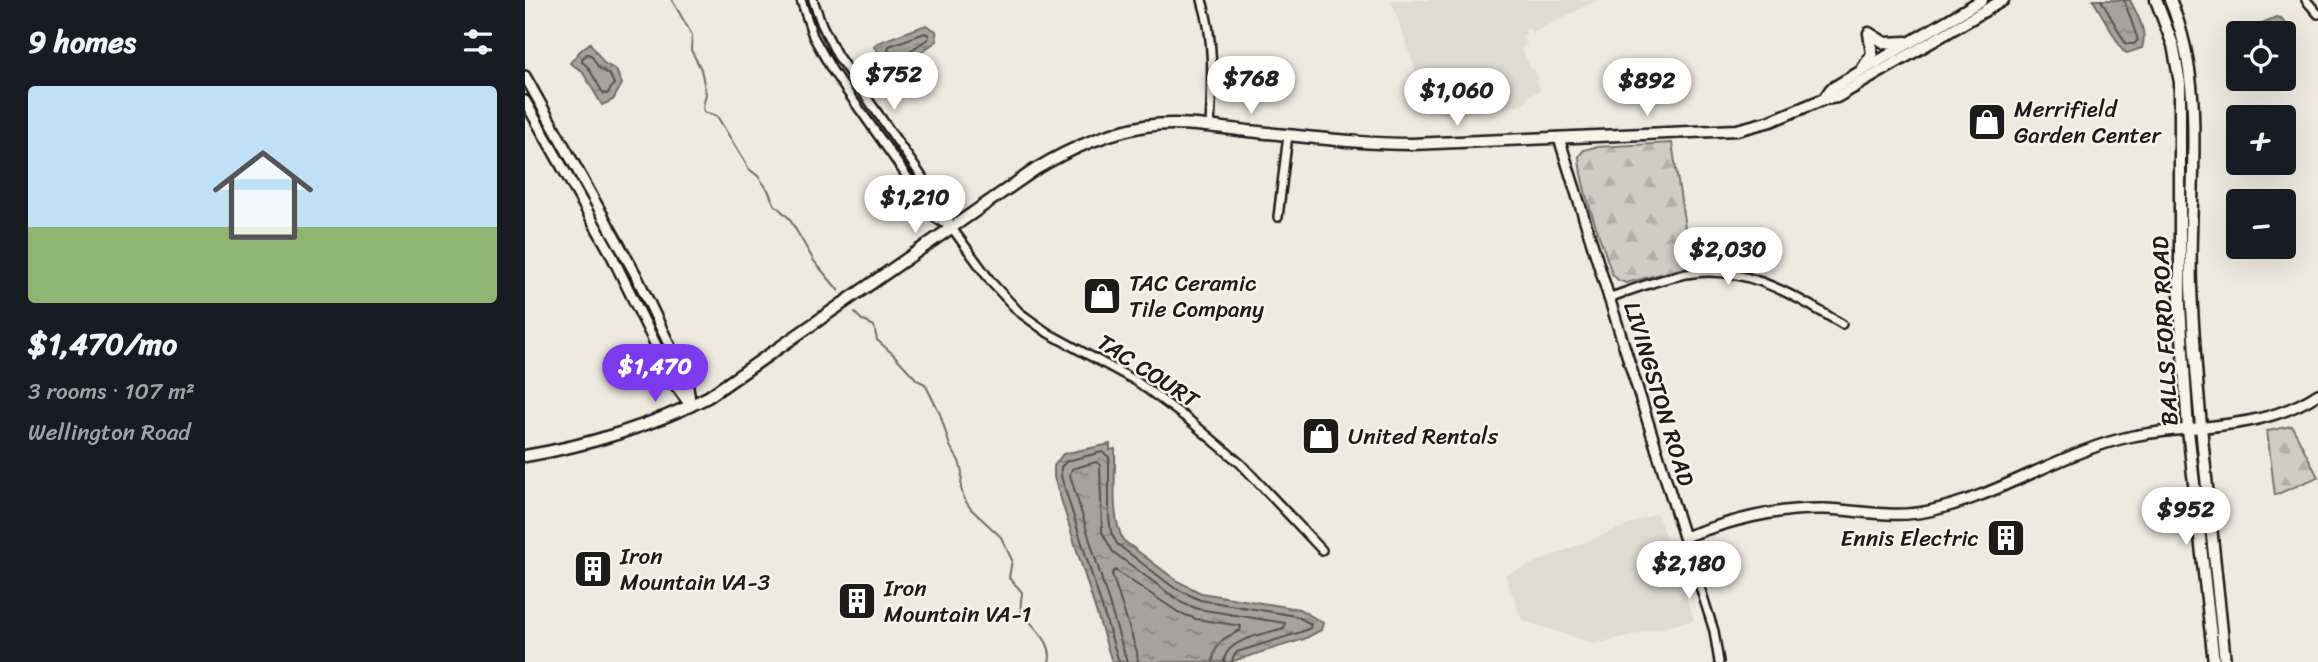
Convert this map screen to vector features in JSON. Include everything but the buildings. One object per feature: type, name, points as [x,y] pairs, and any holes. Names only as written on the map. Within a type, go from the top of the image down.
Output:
[{"type":"main road","points":[[1824,99],[1831,89],[1982,0]]},
{"type":"main road","points":[[525,456],[597,439],[691,406],[727,386],[1036,169],[1088,141],[1120,131],[1170,124],[1412,145],[1737,130],[1771,121],[1824,99],[1837,97],[2003,0]]},
{"type":"main road","name":"BALLS FORD ROAD","points":[[2156,0],[2172,45],[2180,83],[2179,282],[2188,430],[2214,662]]},
{"type":"main road","name":"BALLS FORD ROAD","points":[[2170,0],[2186,50],[2194,102],[2191,287],[2225,662]]},
{"type":"main road","points":[[1860,72],[1872,54],[1869,33],[1888,44],[1914,40]]},
{"type":"main road","points":[[2180,182],[2187,188],[2192,205]]},
{"type":"street","points":[[800,0],[813,36],[839,80],[936,219],[952,228]]},
{"type":"street","points":[[813,0],[837,55],[943,207],[952,228]]},
{"type":"street","points":[[1202,0],[1213,67],[1210,127]]},
{"type":"street","points":[[2306,0],[2318,14]]},
{"type":"street","points":[[525,76],[636,275],[683,372],[690,390],[691,406]]},
{"type":"street","points":[[525,101],[623,276],[676,386],[691,406]]},
{"type":"street","points":[[1278,217],[1288,135]]},
{"type":"street","name":"LIVINGSTON ROAD","points":[[1559,138],[1714,631],[1719,662]]},
{"type":"street","points":[[576,190],[587,184]]},
{"type":"street","name":"TAC COURT","points":[[952,228],[992,284],[1019,312],[1048,333],[1136,381],[1189,420],[1241,464],[1322,550]]},
{"type":"street","points":[[1608,298],[1677,276],[1722,272],[1740,275],[1779,289],[1842,324]]},
{"type":"street","points":[[1683,537],[1743,518],[1787,510],[1826,509],[1874,515],[1906,515],[1929,511],[1963,502],[2103,444],[2138,436],[2259,419],[2297,406],[2318,394]]},
{"type":"shaded area","points":[[1391,0],[1598,0],[1532,33],[1529,29],[1525,30],[1526,34],[1522,37],[1527,44],[1521,48],[1531,69],[1534,69],[1538,78],[1535,80],[1541,90],[1527,97],[1527,102],[1518,106],[1456,115],[1440,114],[1428,108]]},
{"type":"shaded area","points":[[1657,513],[1694,620],[1595,644],[1522,620],[1505,575]]},
{"type":"green space","points":[[1672,143],[1691,266],[1626,283],[1612,274],[1587,199],[1579,156],[1584,150],[1595,147]]},
{"type":"green space","points":[[2292,426],[2318,477],[2275,495],[2267,431]]},
{"type":"water","points":[[2093,0],[2130,0],[2143,29],[2142,48],[2127,53],[2123,51]]},
{"type":"water","points":[[2276,17],[2284,21],[2266,21]]},
{"type":"water","points":[[926,25],[936,31],[937,41],[896,69],[874,47],[877,43]]},
{"type":"water","points":[[590,43],[604,63],[616,70],[622,84],[613,100],[602,105],[582,71],[570,63]]},
{"type":"water","points":[[1110,444],[1110,450],[1115,449],[1116,519],[1123,540],[1177,581],[1201,593],[1299,609],[1323,623],[1321,630],[1304,639],[1230,662],[1112,662],[1054,477],[1054,466],[1063,454]]},
{"type":"waterway","points":[[672,0],[692,35],[691,50],[701,69],[706,94],[704,112],[717,116],[749,169],[758,176],[774,204],[789,218],[814,261],[839,291]]},
{"type":"waterway","points":[[855,313],[874,326],[877,340],[917,380],[925,384],[940,414],[950,446],[959,461],[964,499],[1001,537],[1012,560],[1009,578],[1022,593],[1021,610],[1045,641],[1050,654],[1049,662]]},
{"type":"place","name":"Merrifield Garden Center","points":[[1987,122]]},
{"type":"place","name":"TAC Ceramic Tile Company","points":[[1102,296]]},
{"type":"place","name":"United Rentals","points":[[1321,436]]},
{"type":"place","name":"Ennis Electric","points":[[2006,538]]},
{"type":"place","name":"Iron Mountain VA-3","points":[[593,569]]},
{"type":"place","name":"Iron Mountain VA-1","points":[[857,601]]}]
